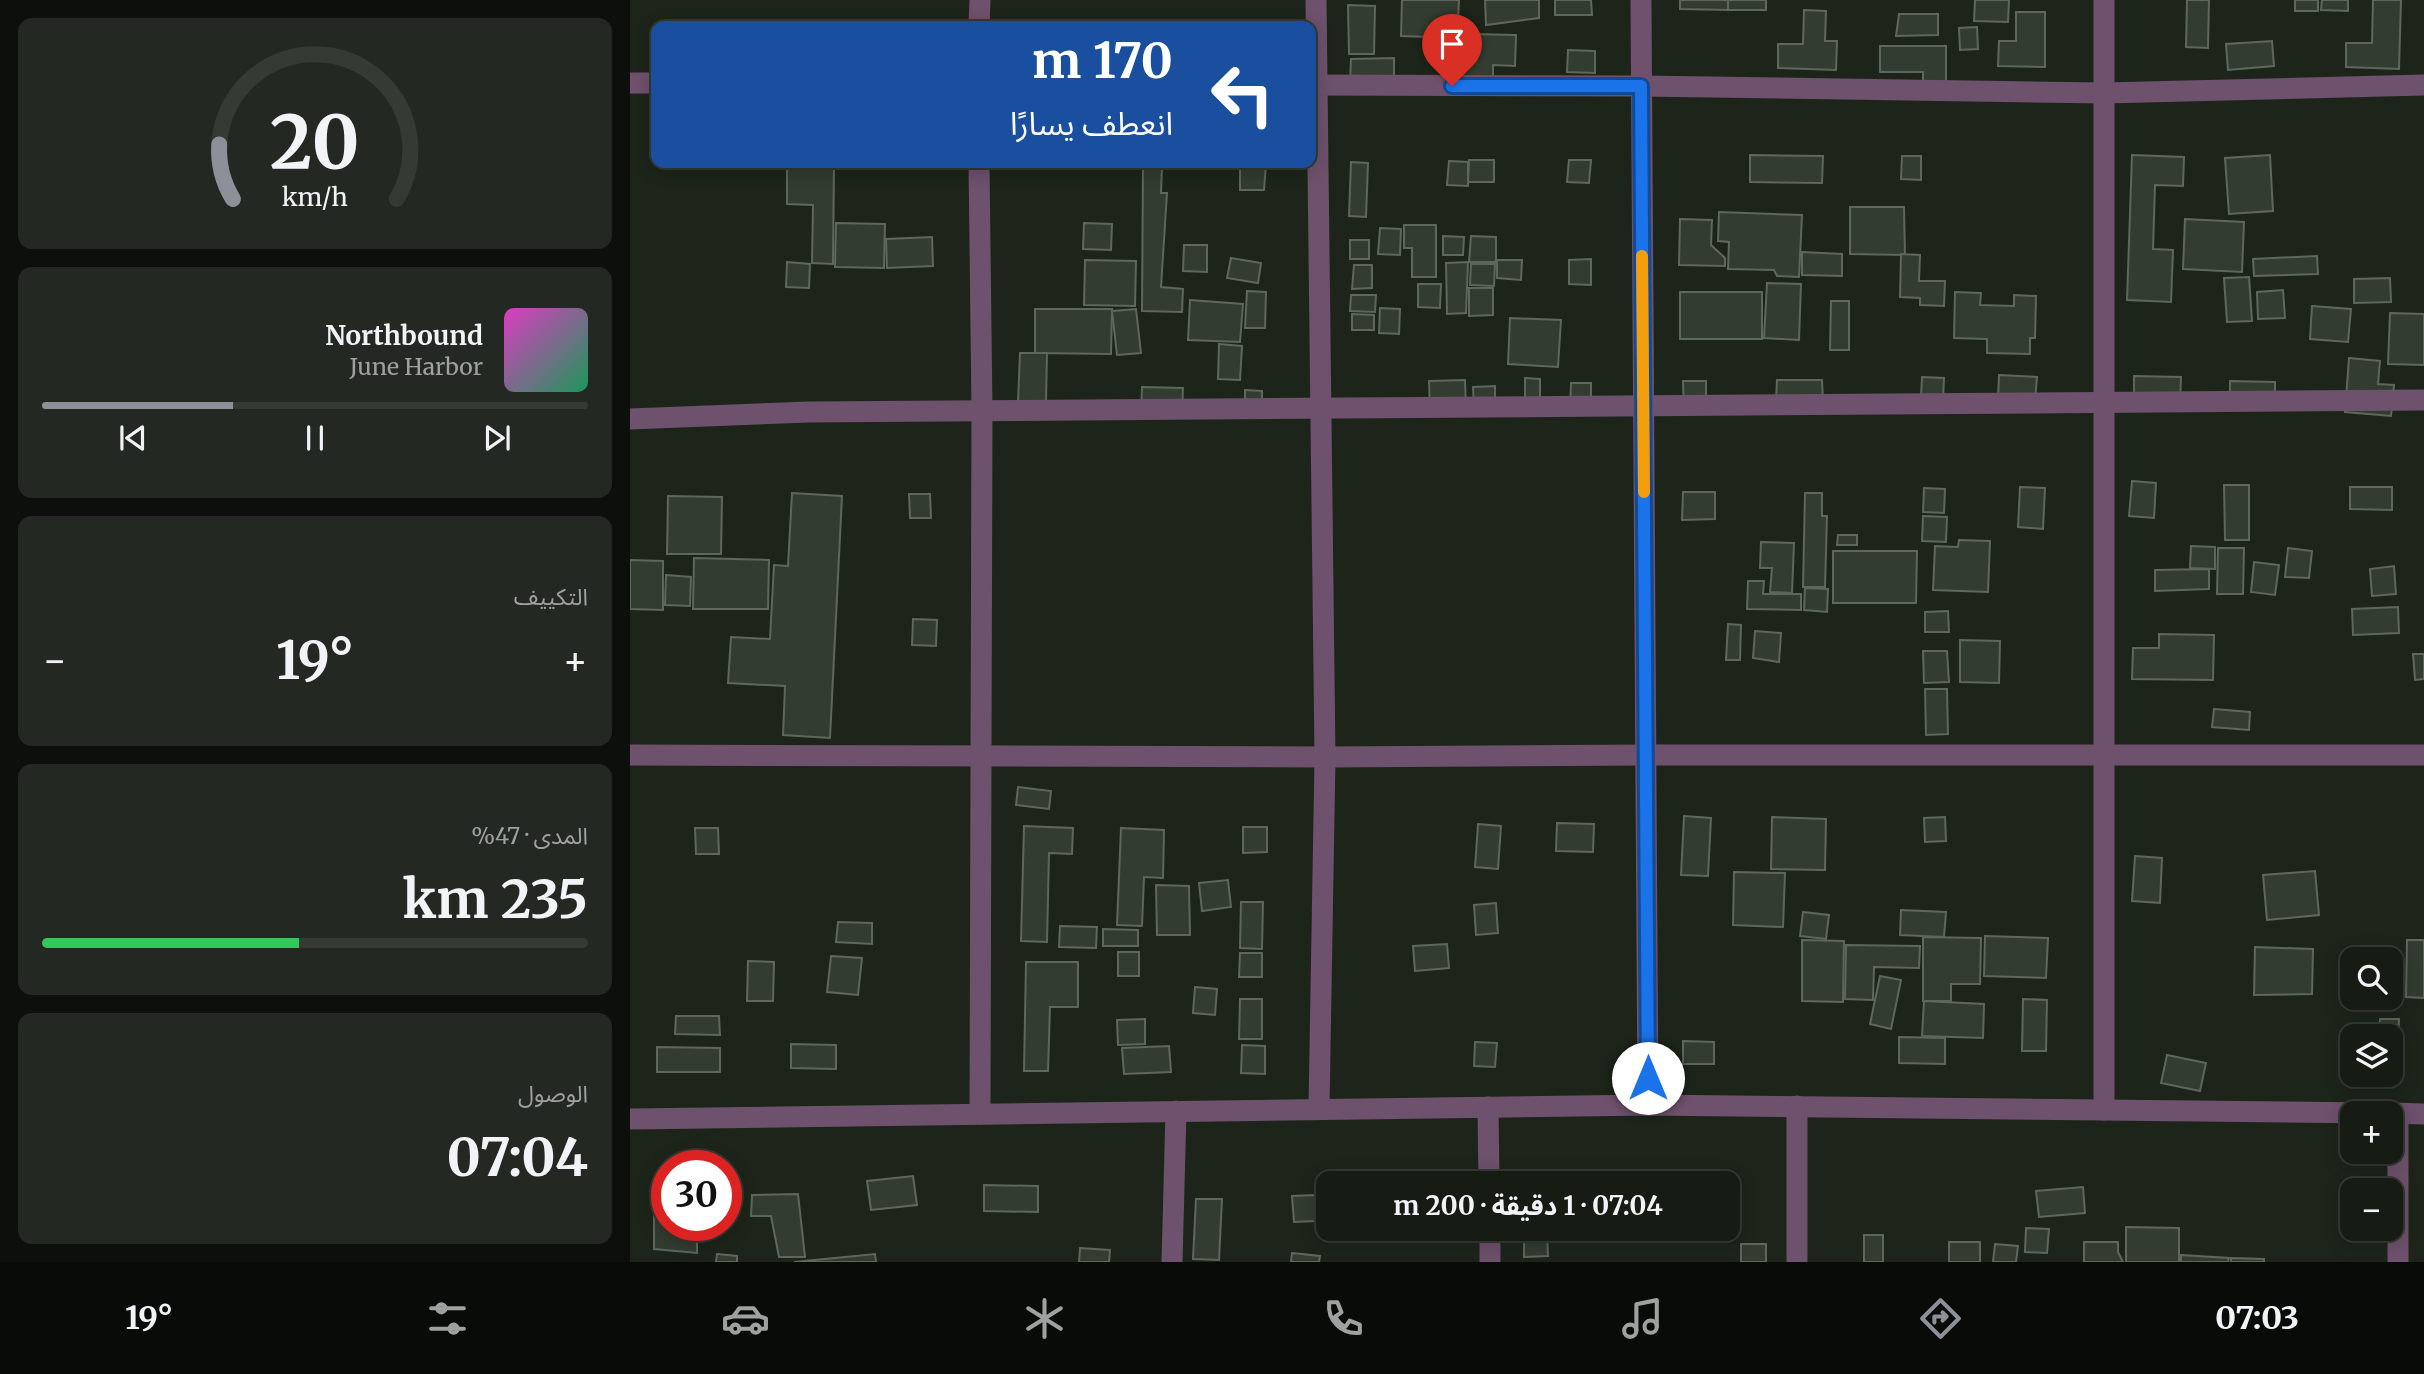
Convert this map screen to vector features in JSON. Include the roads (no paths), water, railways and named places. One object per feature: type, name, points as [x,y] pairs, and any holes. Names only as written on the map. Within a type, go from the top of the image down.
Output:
[{"type":"street","points":[[979,21],[980,0]]},
{"type":"street","points":[[1316,0],[1316,21]]},
{"type":"street","points":[[1641,0],[1648,1105]]},
{"type":"street","points":[[2104,0],[2104,1110]]},
{"type":"street","points":[[630,83],[651,83]]},
{"type":"street","points":[[1316,85],[1641,86],[2104,93],[2424,85]]},
{"type":"street","points":[[979,168],[982,410],[980,1114]]},
{"type":"street","points":[[1316,168],[1325,757],[1319,1109]]},
{"type":"street","points":[[630,419],[809,412],[982,410],[2424,400]]},
{"type":"street","points":[[630,755],[2424,755]]},
{"type":"street","points":[[630,1119],[1648,1105],[2340,1113]]},
{"type":"street","points":[[1797,1106],[1797,1262]]},
{"type":"street","points":[[1488,1107],[1489,1171]]},
{"type":"street","points":[[1172,1262],[1176,1111]]},
{"type":"street","points":[[2403,1113],[2424,1114]]},
{"type":"street","points":[[2395,1164],[2398,1262]]},
{"type":"street","points":[[1490,1241],[1490,1262]]}]
